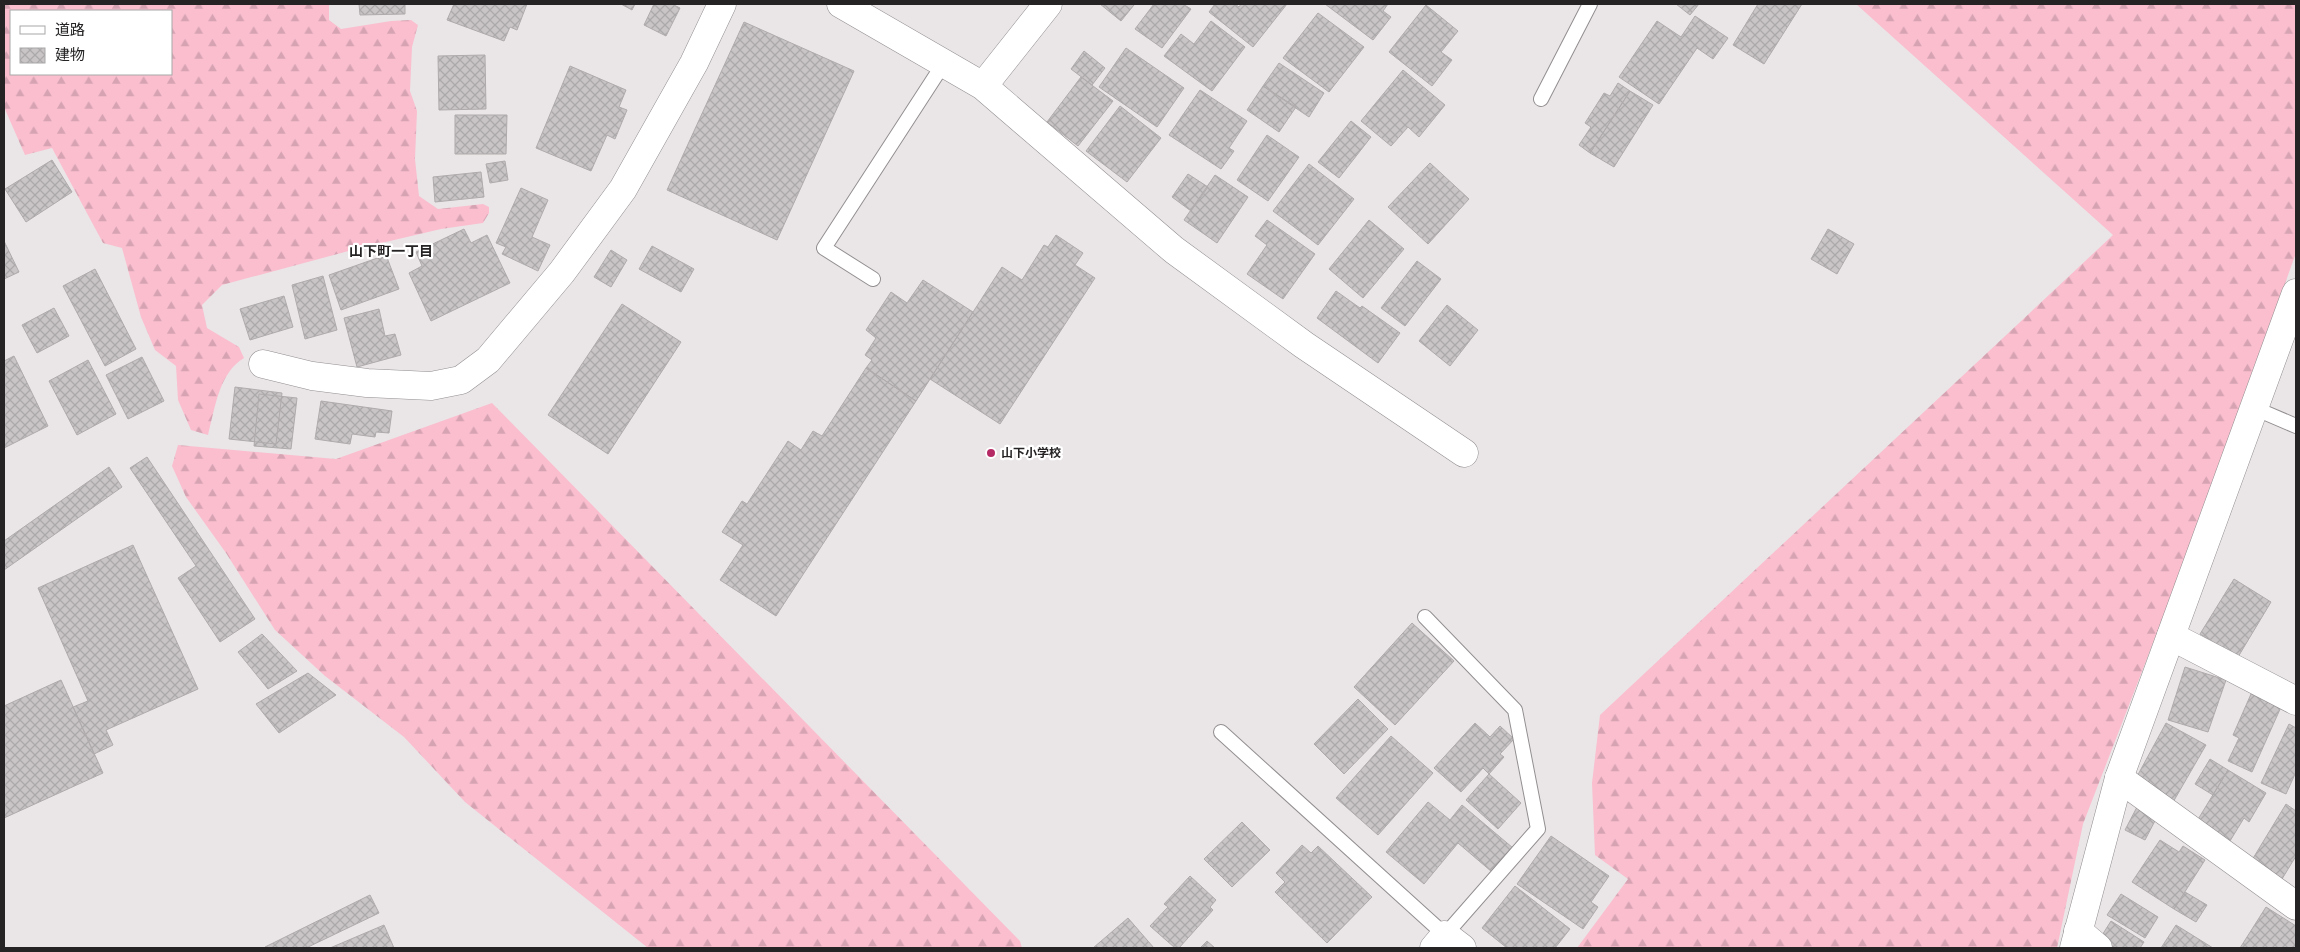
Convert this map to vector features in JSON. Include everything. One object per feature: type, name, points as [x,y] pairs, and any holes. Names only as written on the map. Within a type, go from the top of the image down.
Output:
[{"type":"street","points":[[263,364],[312,376],[367,383],[431,386],[461,380],[488,360],[562,272],[623,189],[694,63],[722,4]]},
{"type":"street","points":[[841,4],[983,86],[1174,250],[1304,345],[1464,453]]},
{"type":"street","points":[[983,86],[1048,4]]},
{"type":"street","points":[[2083,943],[2119,778],[2254,408],[2291,326],[2296,293]]},
{"type":"street","points":[[2171,636],[2296,701]]},
{"type":"street","points":[[2119,778],[2296,906]]},
{"type":"lane","points":[[1540,99],[1590,4]]},
{"type":"lane","points":[[873,280],[824,248],[944,63]]},
{"type":"lane","points":[[2254,408],[2296,426]]},
{"type":"lane","points":[[1221,732],[1447,944],[1538,829],[1515,710],[1425,616]]},
{"type":"green space","points":[[4,4],[329,4],[329,20],[341,29],[391,21],[411,20],[418,25],[412,47],[410,91],[417,111],[415,159],[419,196],[438,209],[483,204],[489,207],[489,213],[483,223],[441,229],[356,249],[222,285],[202,305],[207,328],[239,347],[244,358],[223,382],[208,435],[191,430],[178,400],[176,366],[155,350],[141,317],[122,248],[103,243],[52,148],[25,155],[4,107]]},
{"type":"green space","points":[[1856,4],[2296,4],[2296,253],[2194,537],[2083,824],[2057,948],[1577,948],[1628,879],[1595,855],[1592,783],[1600,715],[2113,235]]},
{"type":"green space","points":[[492,403],[1020,941],[1022,948],[648,948],[465,802],[404,737],[325,676],[275,630],[226,553],[186,497],[172,466],[178,445],[336,459]]},
{"type":"building","points":[[359,4],[405,4],[405,14],[360,15]]},
{"type":"building","points":[[454,4],[527,4],[517,30],[510,27],[504,41],[447,20]]},
{"type":"building","points":[[621,4],[635,4],[632,10]]},
{"type":"building","points":[[654,4],[672,4],[680,8],[666,36],[644,25]]},
{"type":"building","points":[[1100,4],[1133,4],[1134,5],[1121,21]]},
{"type":"building","points":[[1154,4],[1183,4],[1191,9],[1162,48],[1135,29]]},
{"type":"building","points":[[1215,4],[1235,4],[1239,7],[1241,4],[1287,4],[1253,47],[1209,12]]},
{"type":"building","points":[[1325,4],[1388,4],[1383,11],[1391,17],[1373,40]]},
{"type":"building","points":[[1676,4],[1699,4],[1690,15]]},
{"type":"building","points":[[1758,4],[1802,4],[1764,64],[1733,45]]},
{"type":"building","points":[[1426,5],[1458,31],[1441,52],[1452,60],[1432,86],[1389,52]]},
{"type":"building","points":[[1318,13],[1364,47],[1329,92],[1283,58]]},
{"type":"building","points":[[1695,16],[1728,38],[1713,59],[1697,48],[1659,104],[1619,77],[1657,21],[1681,37]]},
{"type":"building","points":[[1211,21],[1245,47],[1212,91],[1164,56],[1181,34],[1194,44]]},
{"type":"building","points":[[744,22],[854,71],[777,240],[667,190]]},
{"type":"building","points":[[1126,48],[1184,88],[1157,127],[1099,87]]},
{"type":"building","points":[[1084,51],[1105,68],[1092,85],[1071,69]]},
{"type":"building","points":[[485,55],[486,109],[439,110],[438,56]]},
{"type":"building","points":[[1279,63],[1324,93],[1309,117],[1263,86]]},
{"type":"building","points":[[570,66],[626,90],[619,107],[627,110],[615,139],[607,135],[591,171],[536,148]]},
{"type":"building","points":[[1403,70],[1445,105],[1419,137],[1408,127],[1391,146],[1361,121]]},
{"type":"building","points":[[1081,77],[1113,101],[1078,146],[1047,122]]},
{"type":"building","points":[[1618,83],[1630,91],[1590,153],[1579,145],[1591,127],[1585,123],[1604,93],[1610,96]]},
{"type":"building","points":[[1263,86],[1296,107],[1279,132],[1247,110]]},
{"type":"building","points":[[1200,90],[1247,121],[1229,148],[1234,151],[1221,169],[1169,135]]},
{"type":"building","points":[[1630,91],[1653,105],[1614,167],[1590,153]]},
{"type":"building","points":[[1120,106],[1161,138],[1127,182],[1086,151]]},
{"type":"building","points":[[455,115],[507,115],[506,154],[455,154]]},
{"type":"building","points":[[1351,121],[1371,137],[1339,178],[1318,162]]},
{"type":"building","points":[[1267,135],[1299,157],[1268,201],[1237,180]]},
{"type":"building","points":[[52,160],[72,192],[26,222],[5,189]]},
{"type":"building","points":[[505,161],[508,180],[490,183],[486,164]]},
{"type":"building","points":[[1430,163],[1469,199],[1428,244],[1388,207]]},
{"type":"building","points":[[1309,164],[1354,199],[1318,245],[1273,211]]},
{"type":"building","points":[[481,172],[484,197],[435,202],[433,177]]},
{"type":"building","points":[[1188,174],[1208,187],[1191,211],[1172,197]]},
{"type":"building","points":[[1215,175],[1248,197],[1217,243],[1184,220]]},
{"type":"building","points":[[521,188],[548,200],[532,237],[550,245],[538,271],[502,254],[506,247],[496,243]]},
{"type":"building","points":[[1267,220],[1315,254],[1283,299],[1247,274],[1267,245],[1255,236]]},
{"type":"building","points":[[1369,220],[1404,249],[1363,298],[1329,269]]},
{"type":"building","points":[[464,229],[471,243],[487,235],[510,283],[431,321],[409,273],[422,266],[416,252]]},
{"type":"building","points":[[1828,229],[1854,244],[1837,274],[1811,259]]},
{"type":"building","points":[[1056,235],[1083,253],[1075,265],[1095,278],[1000,424],[930,379],[1002,267],[1022,280],[1044,245],[1048,247]]},
{"type":"building","points":[[4,241],[19,272],[4,279]]},
{"type":"building","points":[[652,246],[694,269],[681,292],[639,269]]},
{"type":"building","points":[[611,250],[627,260],[611,287],[594,277]]},
{"type":"building","points":[[386,255],[399,289],[341,310],[329,275]]},
{"type":"building","points":[[1417,261],[1441,279],[1405,326],[1381,308]]},
{"type":"building","points":[[95,269],[136,349],[105,366],[63,286]]},
{"type":"building","points":[[323,276],[337,330],[305,339],[292,285]]},
{"type":"building","points":[[923,280],[973,312],[916,401],[866,368],[872,360],[865,355],[876,338],[866,330],[891,292],[907,303]]},
{"type":"building","points":[[1336,291],[1360,308],[1362,306],[1400,333],[1378,363],[1317,318]]},
{"type":"building","points":[[284,296],[293,327],[250,340],[240,309]]},
{"type":"building","points":[[622,304],[681,342],[608,454],[548,415]]},
{"type":"building","points":[[1447,305],[1478,330],[1450,366],[1419,341]]},
{"type":"building","points":[[54,308],[69,336],[37,353],[22,325]]},
{"type":"building","points":[[379,309],[385,336],[395,334],[401,355],[357,367],[344,318]]},
{"type":"building","points":[[14,356],[48,426],[4,448],[4,361]]},
{"type":"building","points":[[142,357],[164,401],[128,419],[106,375]]},
{"type":"building","points":[[88,360],[116,414],[77,435],[49,381]]},
{"type":"building","points":[[866,368],[916,401],[776,616],[720,580],[743,545],[722,532],[742,501],[747,504],[788,441],[801,450],[813,431],[822,436]]},
{"type":"building","points":[[235,387],[282,393],[276,444],[229,439]]},
{"type":"building","points":[[259,394],[297,398],[291,449],[254,446]]},
{"type":"building","points":[[321,401],[392,411],[389,433],[376,432],[375,437],[352,434],[350,444],[315,439]]},
{"type":"building","points":[[147,457],[255,619],[220,642],[178,578],[196,566],[130,468]]},
{"type":"building","points":[[109,467],[122,487],[4,570],[4,541]]},
{"type":"building","points":[[133,545],[198,689],[106,730],[113,745],[94,754],[73,707],[88,701],[38,588]]},
{"type":"building","points":[[2234,579],[2271,602],[2238,657],[2200,634]]},
{"type":"building","points":[[1412,623],[1454,661],[1395,725],[1354,687]]},
{"type":"building","points":[[262,634],[297,671],[268,689],[238,652]]},
{"type":"building","points":[[2185,667],[2226,680],[2208,732],[2168,720]]},
{"type":"building","points":[[308,673],[336,695],[279,733],[256,704]]},
{"type":"building","points":[[61,680],[103,773],[4,818],[4,706]]},
{"type":"building","points":[[2251,694],[2281,707],[2252,772],[2228,761],[2239,738],[2233,735]]},
{"type":"building","points":[[1358,699],[1388,729],[1344,774],[1314,744]]},
{"type":"building","points":[[1475,723],[1490,737],[1500,726],[1514,739],[1500,754],[1504,757],[1489,774],[1483,768],[1461,792],[1434,768]]},
{"type":"building","points":[[2166,723],[2206,745],[2172,804],[2134,782]]},
{"type":"building","points":[[2289,724],[2296,728],[2296,772],[2286,794],[2261,783]]},
{"type":"building","points":[[1391,736],[1433,773],[1378,835],[1336,798]]},
{"type":"building","points":[[2210,759],[2228,770],[2213,795],[2195,784]]},
{"type":"building","points":[[2228,770],[2266,793],[2249,822],[2244,818],[2230,841],[2197,821]]},
{"type":"building","points":[[1489,774],[1521,803],[1498,829],[1466,800]]},
{"type":"building","points":[[1428,802],[1450,820],[1462,805],[1513,848],[1492,872],[1458,843],[1424,884],[1386,852]]},
{"type":"building","points":[[2286,804],[2296,811],[2296,856],[2282,879],[2252,860]]},
{"type":"building","points":[[2137,807],[2157,817],[2145,840],[2125,830]]},
{"type":"building","points":[[1242,822],[1270,850],[1232,887],[1204,859]]},
{"type":"building","points":[[1551,836],[1609,876],[1591,902],[1598,907],[1583,929],[1517,884]]},
{"type":"building","points":[[2160,840],[2179,852],[2183,846],[2205,860],[2174,909],[2132,882]]},
{"type":"building","points":[[1302,845],[1311,853],[1318,846],[1372,897],[1327,943],[1275,892],[1285,882],[1276,873]]},
{"type":"building","points":[[1190,876],[1216,900],[1210,907],[1213,910],[1179,948],[1175,948],[1150,926],[1168,907],[1164,904]]},
{"type":"building","points":[[1515,886],[1570,929],[1555,948],[1507,948],[1482,928]]},
{"type":"building","points":[[2185,892],[2207,905],[2196,922],[2174,909]]},
{"type":"building","points":[[2121,894],[2158,917],[2145,938],[2107,915]]},
{"type":"building","points":[[370,895],[379,913],[306,948],[265,947]]},
{"type":"building","points":[[2266,907],[2296,926],[2296,948],[2240,948]]},
{"type":"building","points":[[1128,918],[1154,948],[1093,948]]},
{"type":"building","points":[[2111,921],[2144,942],[2140,948],[2112,948],[2099,940]]},
{"type":"building","points":[[384,925],[394,948],[330,948]]},
{"type":"building","points":[[2176,925],[2213,948],[2161,948]]},
{"type":"building","points":[[1207,941],[1215,948],[1200,948]]},
{"type":"place","name":"山下小学校","points":[[991,453]]},
{"type":"district","name":"山下町一丁目","points":[[391,251]]}]
